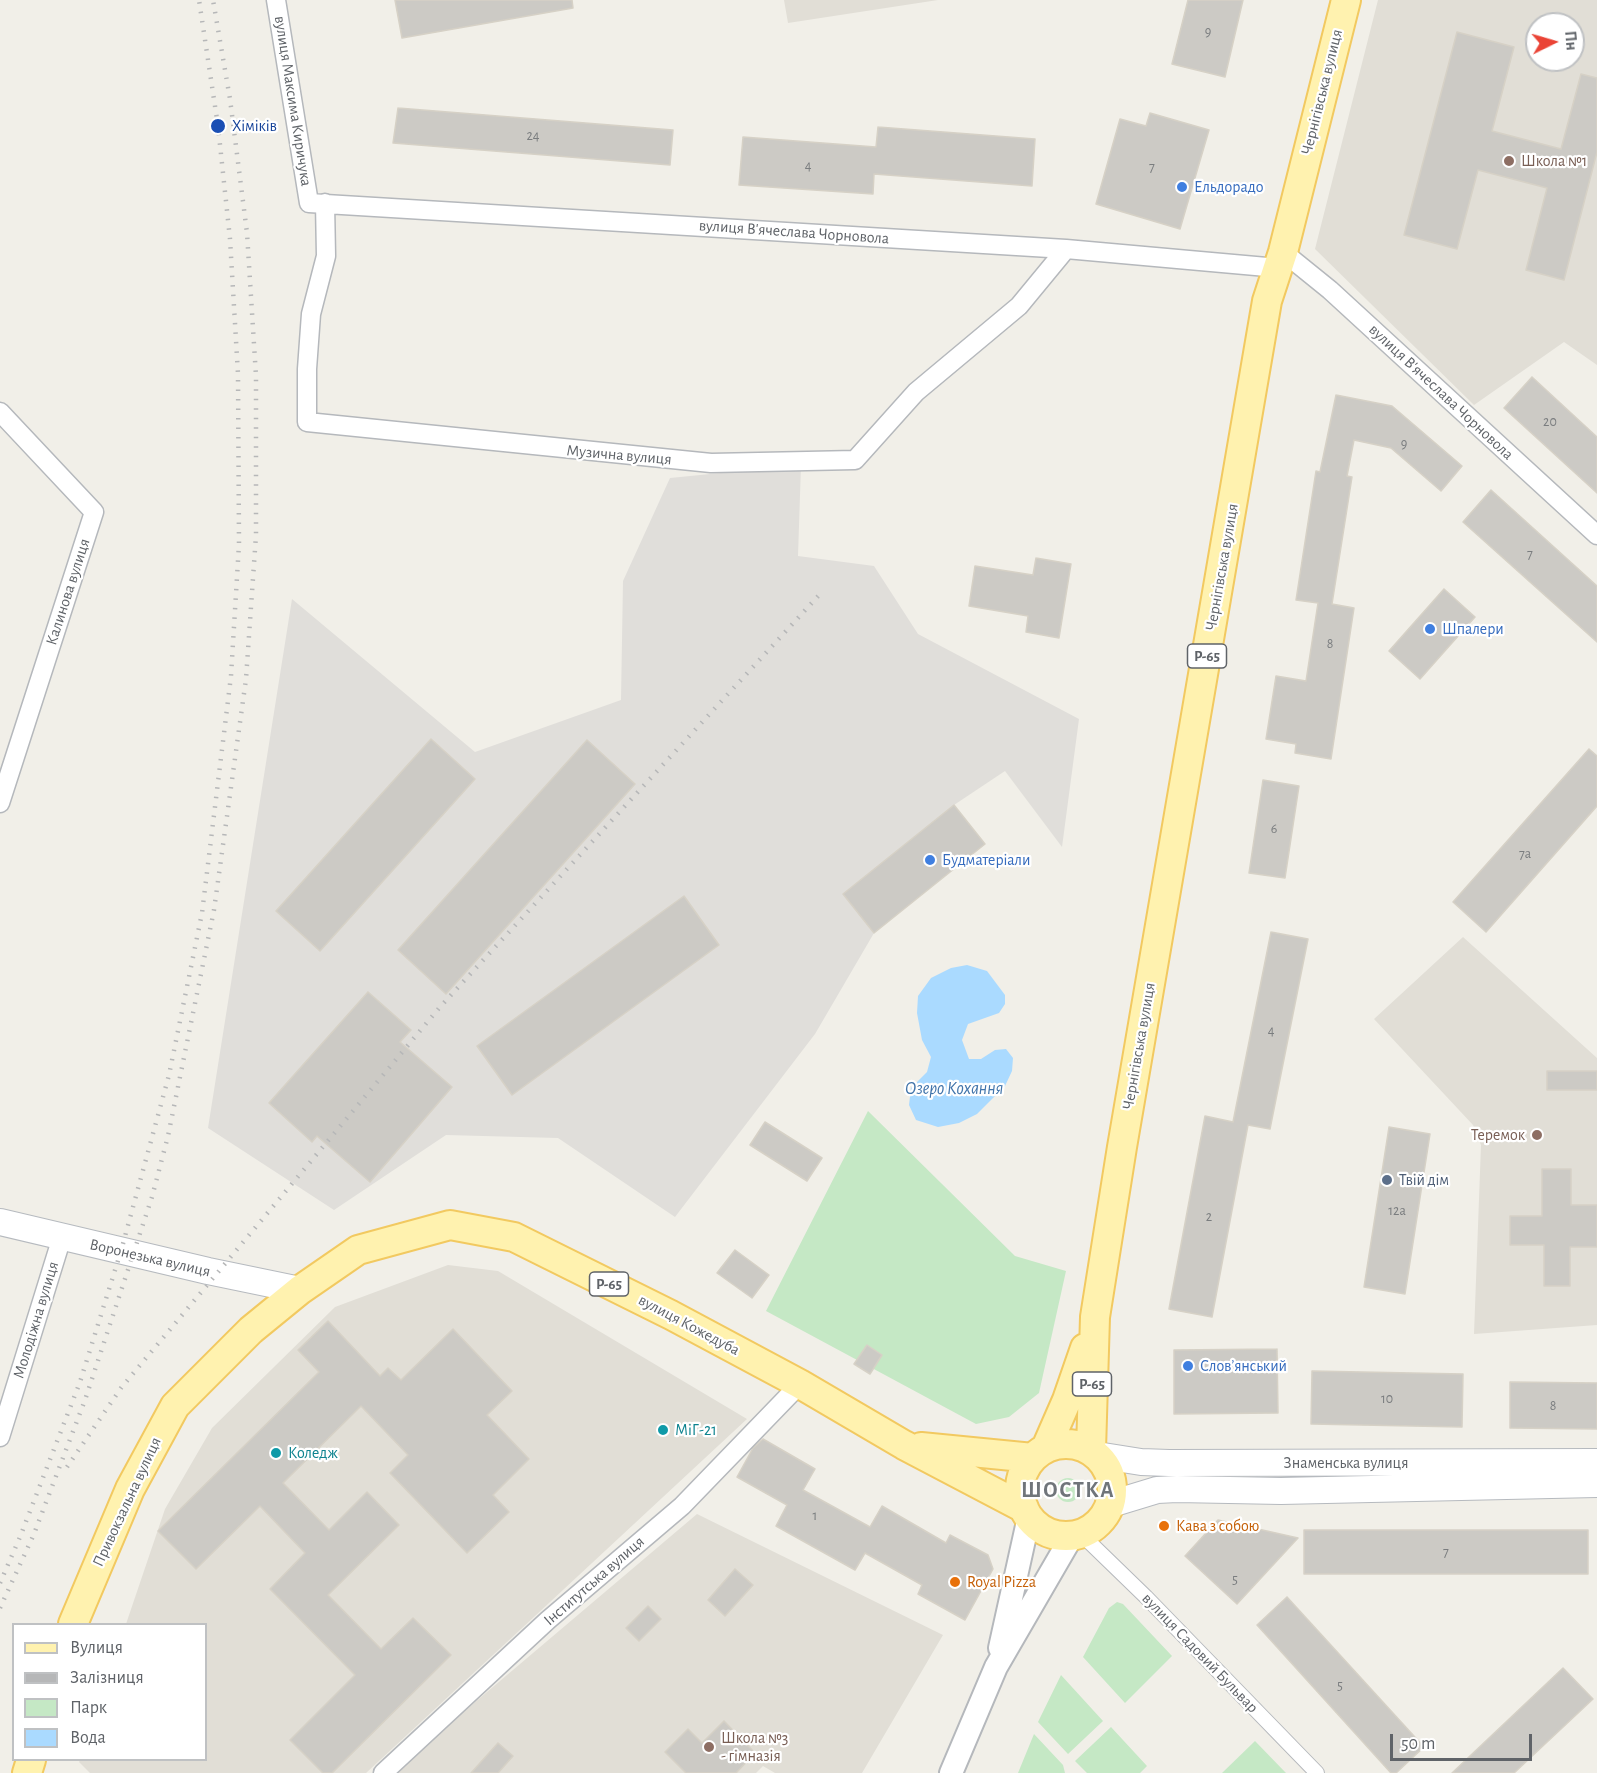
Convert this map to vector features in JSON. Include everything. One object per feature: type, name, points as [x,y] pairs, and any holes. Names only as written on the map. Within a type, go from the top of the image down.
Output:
[{"type":"main road","name":"Чернігівська вулиця","points":[[1094,1452],[1095,1317],[1267,301],[1280,260],[1346,0]]},
{"type":"main road","name":"Воронезька вулиця","points":[[0,1222],[300,1290]]},
{"type":"main road","name":"вулиця Кожедуба","points":[[300,1290],[358,1250],[450,1226],[514,1237],[671,1315],[800,1384],[1027,1513]]},
{"type":"main road","name":"Привокзальна вулиця","points":[[73,1623],[130,1489],[175,1406],[251,1330],[300,1290]]},
{"type":"main road","name":"Чернігівська вулиця","points":[[1039,1453],[1067,1400],[1095,1317]]},
{"type":"main road","name":"Р-65","points":[[1077,1535],[1053,1534],[1036,1525],[1027,1513],[1021,1482],[1039,1453],[1069,1443],[1094,1452]]},
{"type":"main road","name":"вулиця Кожедуба","points":[[904,1445],[1039,1453]]},
{"type":"main road","name":"Знаменська вулиця","points":[[1094,1452],[1141,1462],[1169,1463],[1597,1462]]},
{"type":"main road","points":[[1077,1535],[1099,1522],[1111,1504],[1111,1477],[1094,1452]]},
{"type":"main road","name":"Знаменська вулиця","points":[[1111,1504],[1157,1490],[1177,1489],[1281,1491],[1597,1484]]},
{"type":"street","name":"вулиця Максима Киричука","points":[[276,0],[317,203]]},
{"type":"street","name":"вулиця В'ячеслава Чорновола","points":[[317,203],[1280,260],[1330,290],[1597,535]]},
{"type":"street","name":"Музична вулиця","points":[[317,203],[327,256],[311,314],[307,369],[307,422],[711,462],[855,460],[916,392],[1019,306],[1065,249]]},
{"type":"street","name":"Калинова вулиця","points":[[0,412],[94,512],[0,803]]},
{"type":"street","name":"Молодіжна вулиця","points":[[0,1437],[62,1237]]},
{"type":"street","name":"Інститутська вулиця","points":[[383,1773],[548,1620],[682,1506],[800,1384]]},
{"type":"street","points":[[996,1667],[1027,1513]]},
{"type":"street","points":[[951,1773],[996,1667],[1077,1535]]},
{"type":"street","name":"вулиця Садовий Бульвар","points":[[1077,1535],[1146,1597],[1317,1773]]},
{"type":"shaded area","points":[[784,0],[938,0],[788,23]]},
{"type":"shaded area","points":[[1378,0],[1597,0],[1597,365],[1564,342],[1474,405],[1315,249]]},
{"type":"shaded area","points":[[801,465],[798,556],[874,566],[918,634],[1079,719],[1062,847],[1005,771],[954,805],[843,894],[874,933],[815,1034],[675,1217],[558,1138],[446,1135],[334,1210],[208,1128],[292,599],[475,752],[621,700],[623,581],[670,478]]},
{"type":"shaded area","name":"Теремок","points":[[1463,937],[1597,1058],[1597,1325],[1474,1334],[1481,1145],[1473,1125],[1374,1019]]},
{"type":"shaded area","points":[[448,1265],[498,1271],[747,1419],[366,1773],[90,1773],[80,1761],[207,1761],[207,1623],[126,1623],[165,1509],[212,1428],[335,1307]]},
{"type":"shaded area","points":[[697,1514],[943,1635],[862,1773],[775,1773],[763,1766],[756,1773],[396,1773],[428,1742]]},
{"type":"green space","points":[[868,1111],[1015,1256],[1066,1271],[1039,1393],[1009,1417],[976,1424],[766,1311]]},
{"type":"green space","points":[[1068,1478],[1077,1481],[1080,1490],[1077,1499],[1068,1502],[1059,1499],[1056,1490],[1059,1481]]},
{"type":"green space","points":[[1117,1602],[1123,1604],[1172,1656],[1125,1703],[1083,1657],[1109,1608]]},
{"type":"green space","points":[[1061,1675],[1103,1721],[1068,1754],[1038,1722]]},
{"type":"green space","points":[[1111,1727],[1147,1766],[1140,1773],[1087,1773],[1075,1761]]},
{"type":"green space","points":[[1034,1734],[1063,1765],[1065,1773],[1018,1773]]},
{"type":"green space","points":[[1255,1741],[1286,1773],[1222,1773]]},
{"type":"water","name":"Озеро Кохання","points":[[967,965],[987,971],[1005,995],[1005,1004],[999,1013],[968,1024],[962,1040],[969,1059],[981,1059],[995,1050],[1006,1049],[1013,1058],[1012,1071],[1005,1086],[977,1114],[959,1123],[938,1127],[916,1120],[909,1105],[911,1088],[927,1072],[931,1057],[922,1040],[917,1013],[918,996],[931,978],[951,968]]},
{"type":"building","points":[[395,0],[572,0],[573,8],[402,38]]},
{"type":"building","points":[[1188,0],[1243,0],[1225,77],[1172,64]]},
{"type":"building","name":"Школа №1","points":[[1457,32],[1514,47],[1492,131],[1561,149],[1581,74],[1597,78],[1597,152],[1564,280],[1526,270],[1547,188],[1478,170],[1457,249],[1404,235]]},
{"type":"building","points":[[398,108],[673,130],[670,165],[393,143]]},
{"type":"building","points":[[1150,113],[1209,130],[1180,229],[1096,204],[1120,119],[1146,126]]},
{"type":"building","points":[[878,127],[1035,139],[1032,186],[874,174],[873,194],[739,185],[743,137],[876,147]]},
{"type":"building","points":[[1532,377],[1597,437],[1597,493],[1504,408]]},
{"type":"building","points":[[1336,395],[1392,406],[1462,466],[1441,491],[1391,448],[1354,440],[1347,476],[1352,477],[1332,604],[1354,608],[1331,759],[1295,753],[1296,744],[1266,739],[1276,676],[1306,681],[1318,603],[1296,600],[1316,471],[1320,472]]},
{"type":"building","points":[[1491,490],[1597,586],[1597,642],[1463,522]]},
{"type":"building","points":[[1036,558],[1071,564],[1059,638],[1026,632],[1028,616],[969,606],[975,566],[1033,575]]},
{"type":"building","points":[[1444,589],[1475,617],[1420,679],[1389,651]]},
{"type":"building","points":[[431,739],[475,779],[320,951],[276,911]]},
{"type":"building","points":[[587,740],[635,784],[446,994],[398,950]]},
{"type":"building","points":[[1589,749],[1597,756],[1597,806],[1486,932],[1453,902]]},
{"type":"building","points":[[1263,780],[1299,786],[1285,878],[1249,873]]},
{"type":"building","points":[[954,805],[985,844],[874,933],[843,894]]},
{"type":"building","points":[[684,896],[719,945],[512,1095],[477,1046]]},
{"type":"building","points":[[1271,932],[1308,939],[1270,1129],[1248,1125],[1212,1317],[1169,1309],[1205,1116],[1233,1122]]},
{"type":"building","points":[[368,992],[411,1030],[400,1042],[452,1087],[370,1182],[317,1136],[312,1142],[269,1103]]},
{"type":"building","points":[[1547,1071],[1597,1071],[1597,1090],[1547,1090]]},
{"type":"building","points":[[765,1122],[822,1158],[807,1181],[750,1145]]},
{"type":"building","points":[[1389,1127],[1430,1134],[1405,1294],[1364,1287]]},
{"type":"building","points":[[1542,1169],[1571,1169],[1571,1205],[1597,1205],[1597,1247],[1570,1247],[1570,1286],[1544,1286],[1544,1245],[1510,1245],[1510,1216],[1542,1216]]},
{"type":"building","points":[[735,1250],[769,1275],[752,1298],[717,1273]]},
{"type":"building","points":[[328,1321],[380,1376],[388,1368],[401,1380],[453,1329],[512,1391],[487,1415],[529,1459],[493,1495],[509,1512],[467,1553],[390,1473],[408,1455],[361,1406],[283,1483],[329,1530],[367,1492],[399,1525],[328,1595],[381,1649],[413,1618],[451,1655],[332,1773],[323,1773],[290,1740],[355,1675],[270,1589],[305,1553],[260,1506],[196,1569],[158,1531],[319,1372],[298,1350]]},
{"type":"building","points":[[867,1345],[882,1355],[870,1374],[854,1364]]},
{"type":"building","points":[[1277,1349],[1278,1413],[1174,1414],[1174,1350]]},
{"type":"building","points":[[1312,1371],[1463,1374],[1462,1427],[1311,1424]]},
{"type":"building","points":[[1510,1382],[1597,1383],[1597,1429],[1510,1428]]},
{"type":"building","points":[[763,1439],[815,1469],[803,1490],[870,1527],[882,1506],[946,1543],[950,1535],[988,1555],[993,1569],[965,1620],[918,1594],[922,1585],[865,1553],[855,1570],[776,1526],[787,1505],[737,1477],[753,1448]]},
{"type":"building","points":[[1218,1520],[1298,1538],[1237,1604],[1185,1556]]},
{"type":"building","points":[[1304,1530],[1588,1530],[1588,1574],[1304,1574]]},
{"type":"building","points":[[735,1569],[753,1585],[725,1616],[708,1600]]},
{"type":"building","points":[[1287,1597],[1424,1747],[1396,1773],[1391,1773],[1257,1625]]},
{"type":"building","points":[[648,1606],[661,1619],[639,1641],[626,1628]]},
{"type":"building","points":[[1563,1668],[1593,1699],[1514,1773],[1452,1773]]},
{"type":"building","name":"Школа №3 - гімназія","points":[[724,1721],[755,1753],[736,1773],[686,1773],[665,1752],[688,1729],[702,1743]]},
{"type":"building","points":[[498,1743],[513,1756],[498,1773],[471,1773]]},
{"type":"railway","points":[[0,1583],[80,1382],[121,1251],[169,1075],[202,913],[231,676],[239,544],[238,374],[230,239],[218,126],[199,0]]},
{"type":"railway","points":[[0,1608],[34,1534],[85,1400],[152,1197],[168,1136],[214,910],[246,679],[256,535],[256,376],[247,233],[230,99],[213,0]]},
{"type":"railway","points":[[67,1467],[121,1388],[440,1007],[821,593]]},
{"type":"place","name":"Хіміків","points":[[218,126]]},
{"type":"place","name":"Школа №1","points":[[1509,161]]},
{"type":"place","name":"Ельдорадо","points":[[1182,187]]},
{"type":"place","name":"Шпалери","points":[[1430,629]]},
{"type":"place","name":"Будматеріали","points":[[930,860]]},
{"type":"place","name":"Теремок","points":[[1537,1135]]},
{"type":"place","name":"Твій дім","points":[[1387,1180]]},
{"type":"place","name":"Слов’янський","points":[[1188,1366]]},
{"type":"place","name":"МіГ-21","points":[[663,1430]]},
{"type":"place","name":"Коледж","points":[[276,1453]]},
{"type":"place","name":"Кава з собою","points":[[1164,1526]]},
{"type":"place","name":"Royal Pizza","points":[[955,1582]]},
{"type":"place","name":"Школа №3 - гімназія","points":[[709,1747]]},
{"type":"district","name":"ШОСТКА","points":[[1068,1490]]}]
